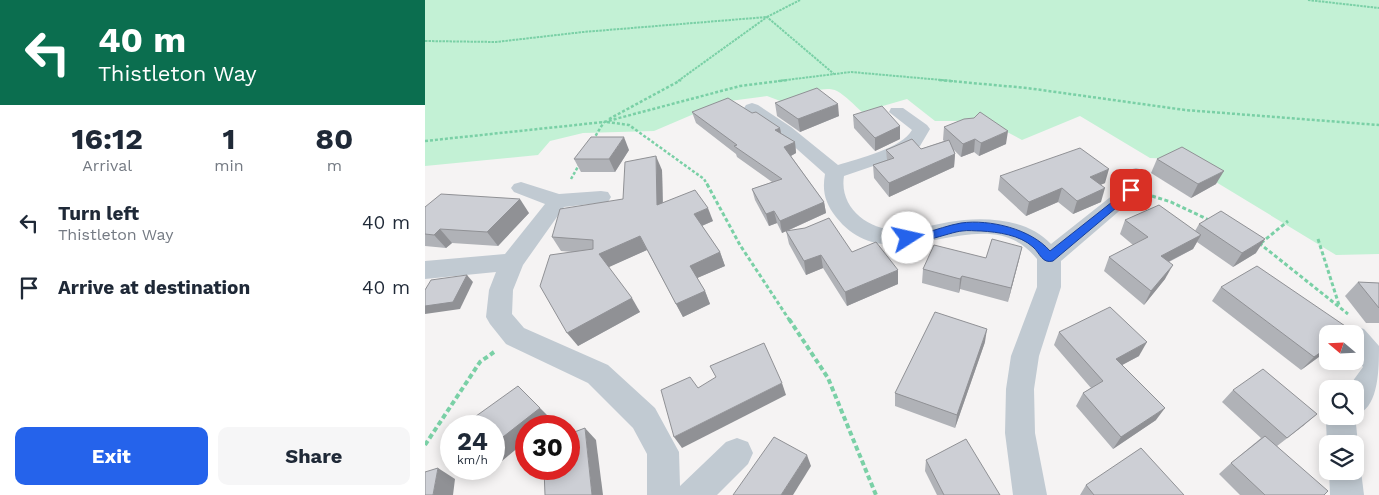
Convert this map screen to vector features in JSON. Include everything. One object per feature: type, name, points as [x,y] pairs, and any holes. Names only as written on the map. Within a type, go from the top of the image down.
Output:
[{"type":"street","points":[[752,108],[773,121],[811,150],[835,173]]},
{"type":"street","points":[[835,173],[879,158],[913,142],[930,128],[897,112]]},
{"type":"street","points":[[835,173],[832,191],[837,219],[859,228],[896,238],[920,237],[963,227],[992,228],[1010,231],[1030,239],[1038,244],[1049,258],[1049,287],[1025,356],[1020,389],[1019,433],[1030,495]]},
{"type":"street","points":[[1049,258],[1134,182]]},
{"type":"street","points":[[521,188],[558,201],[601,197]]},
{"type":"street","points":[[558,201],[512,262],[501,290],[499,317],[515,336],[597,374],[644,418],[663,452],[664,495]]},
{"type":"street","points":[[425,270],[512,262]]},
{"type":"street","points":[[1347,324],[1379,367],[1364,389]]},
{"type":"street","points":[[693,495],[737,453]]},
{"type":"street","points":[[1346,480],[1347,495]]},
{"type":"path","points":[[591,145],[604,122],[688,76],[767,17],[800,0]]},
{"type":"path","points":[[1308,0],[1379,8]]},
{"type":"path","points":[[1334,2],[1338,0]]},
{"type":"path","points":[[425,41],[496,42],[583,32],[767,17],[834,74]]},
{"type":"path","points":[[604,122],[629,125],[704,179],[740,246],[828,378],[876,495]]},
{"type":"path","points":[[558,201],[581,161]]},
{"type":"path","points":[[1134,182],[1215,223]]},
{"type":"path","points":[[1261,244],[1288,221]]},
{"type":"path","points":[[1318,239],[1347,324]]},
{"type":"path","points":[[1251,240],[1261,244],[1347,324]]},
{"type":"path","points":[[425,445],[481,362],[515,336]]},
{"type":"green space","points":[[425,0],[1379,0],[1379,254],[1336,255],[1178,159],[1150,158],[1080,116],[1022,140],[992,124],[974,121],[935,121],[907,99],[862,112],[844,95],[831,89],[817,90],[783,102],[767,96],[722,102],[654,131],[583,133],[550,141],[538,155],[425,166]]},
{"type":"building","points":[[817,88],[838,104],[798,119],[775,103]]},
{"type":"building","points":[[728,98],[752,113],[756,112],[780,128],[775,130],[795,142],[784,147],[824,202],[780,221],[774,211],[766,214],[752,189],[782,179],[734,146],[737,145],[692,112]]},
{"type":"building","points":[[882,106],[900,126],[875,138],[853,115]]},
{"type":"building","points":[[980,112],[1008,131],[981,143],[975,139],[963,144],[944,127],[964,119],[974,118]]},
{"type":"building","points":[[591,137],[624,137],[609,159],[574,159]]},
{"type":"building","points":[[912,139],[921,149],[949,140],[955,154],[889,183],[873,165],[894,158],[886,150]]},
{"type":"building","points":[[1182,147],[1224,171],[1198,184],[1157,159]]},
{"type":"building","points":[[1080,148],[1109,169],[1090,177],[1105,188],[1077,201],[1062,188],[1029,202],[1000,176]]},
{"type":"building","points":[[656,156],[657,205],[695,190],[708,208],[694,214],[720,252],[690,266],[705,291],[676,304],[640,236],[599,254],[632,298],[567,333],[540,286],[550,255],[593,249],[593,240],[552,237],[560,209],[623,199],[625,162]]},
{"type":"building","points":[[441,194],[520,199],[487,232],[440,229],[434,235],[425,234],[425,207]]},
{"type":"building","points":[[1159,205],[1201,235],[1161,256],[1173,265],[1151,291],[1109,257],[1148,237],[1125,220]]},
{"type":"building","points":[[1221,211],[1265,239],[1242,253],[1199,224]]},
{"type":"building","points":[[829,218],[852,252],[876,242],[898,270],[845,292],[821,255],[804,261],[786,231],[805,228]]},
{"type":"building","points":[[992,239],[1022,247],[1011,288],[962,276],[960,279],[923,269],[934,245],[986,258]]},
{"type":"building","points":[[1257,266],[1344,325],[1319,325],[1319,354],[1314,357],[1221,287]]},
{"type":"building","points":[[467,275],[453,302],[425,306],[425,290],[431,280]]},
{"type":"building","points":[[1358,282],[1379,283],[1379,308]]},
{"type":"building","points":[[1110,307],[1147,342],[1116,359],[1165,408],[1121,437],[1083,393],[1103,381],[1059,332]]},
{"type":"building","points":[[935,312],[987,329],[957,415],[895,393]]},
{"type":"building","points":[[764,343],[782,383],[674,437],[661,390],[690,377],[698,388],[716,377],[710,366]]},
{"type":"building","points":[[1263,369],[1317,414],[1287,438],[1233,390]]},
{"type":"building","points":[[518,386],[540,408],[531,415],[515,415],[515,428],[505,435],[505,415],[478,415]]},
{"type":"building","points":[[585,428],[592,495],[545,495],[544,480],[580,480],[580,430]]},
{"type":"building","points":[[1265,436],[1328,491],[1324,495],[1265,495],[1231,463]]},
{"type":"building","points":[[774,437],[807,455],[781,495],[733,495]]},
{"type":"building","points":[[966,439],[1000,495],[944,495],[926,460]]},
{"type":"building","points":[[1141,448],[1184,495],[1094,495],[1086,485]]},
{"type":"building","points":[[438,468],[433,495],[425,495],[425,472]]},
{"type":"route","points":[[908,238],[963,227],[992,228],[1010,231],[1030,239],[1038,244],[1049,258],[1131,190]]}]
